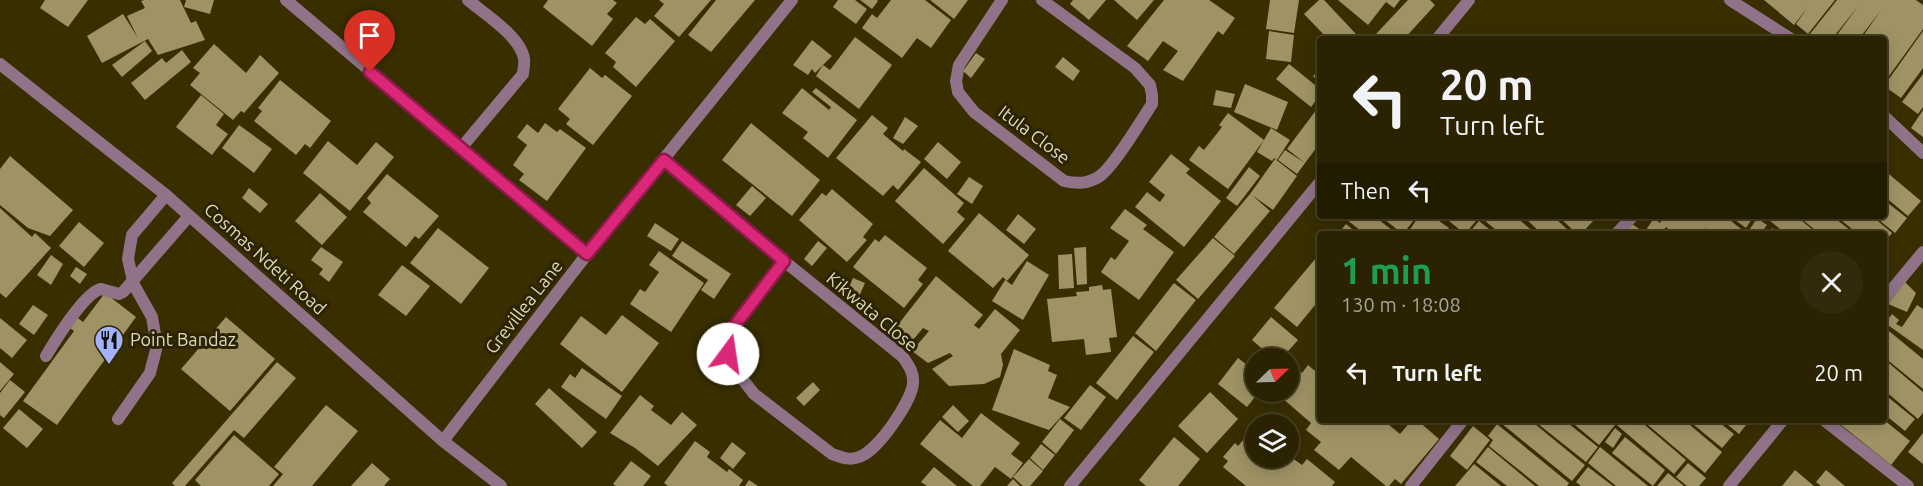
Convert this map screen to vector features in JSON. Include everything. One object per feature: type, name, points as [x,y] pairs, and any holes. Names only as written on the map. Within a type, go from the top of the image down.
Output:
[{"type":"street","points":[[286,0],[587,254]]},
{"type":"street","points":[[461,148],[513,87],[522,74],[525,60],[520,47],[511,36],[468,0]]},
{"type":"street","name":"Grevillea Lane","points":[[443,441],[587,254],[792,0]]},
{"type":"street","name":"Itula Close","points":[[1002,0],[959,65],[956,81],[958,92],[974,112],[1064,181],[1076,184],[1088,182],[1106,171],[1152,104],[1150,85],[1136,68],[1042,0]]},
{"type":"street","points":[[1439,36],[1469,0]]},
{"type":"street","points":[[1730,0],[1783,36]]},
{"type":"street","name":"Cosmas Ndeti Road","points":[[0,64],[166,195],[443,441],[501,486]]},
{"type":"street","points":[[1887,119],[1923,153]]},
{"type":"street","points":[[664,160],[784,261]]},
{"type":"street","points":[[1070,486],[1317,186]]},
{"type":"street","points":[[118,419],[150,373],[157,346],[152,317],[133,282],[128,259],[132,235],[166,195]]},
{"type":"street","points":[[46,356],[70,319],[97,290],[102,289],[119,294],[133,282],[189,216]]},
{"type":"street","points":[[1619,231],[1630,219]]},
{"type":"street","points":[[1887,295],[1923,252]]},
{"type":"street","name":"Kikwata Close","points":[[784,261],[903,357],[912,370],[911,393],[881,441],[861,457],[847,459],[832,454],[754,394],[732,367],[728,354],[732,329],[784,261]]},
{"type":"street","points":[[1411,486],[1461,423]]},
{"type":"street","points":[[1729,486],[1781,423]]},
{"type":"street","points":[[1828,423],[1908,486]]},
{"type":"building","points":[[45,0],[88,0],[68,27],[40,8]]},
{"type":"building","points":[[180,0],[191,23],[196,21],[205,40],[158,55],[148,39],[102,63],[87,36],[123,14],[138,38],[127,16],[145,8],[141,1]]},
{"type":"building","points":[[186,0],[214,0],[210,14],[184,7]]},
{"type":"building","points":[[548,0],[613,0],[617,3],[607,14],[613,19],[592,46],[543,7]]},
{"type":"building","points":[[659,0],[711,0],[679,37],[654,16],[664,4]]},
{"type":"building","points":[[716,0],[755,0],[711,52],[688,35]]},
{"type":"building","points":[[838,0],[855,0],[867,9],[856,24],[833,7]]},
{"type":"building","points":[[860,0],[877,0],[878,1],[872,9]]},
{"type":"building","points":[[891,0],[925,0],[951,20],[931,48],[917,38],[902,58],[862,28],[872,14],[877,18]]},
{"type":"building","points":[[930,0],[968,0],[954,19]]},
{"type":"building","points":[[1073,0],[1106,0],[1089,20],[1070,4]]},
{"type":"building","points":[[1114,0],[1154,0],[1137,20]]},
{"type":"building","points":[[1164,0],[1209,0],[1235,18],[1223,35],[1218,31],[1183,81],[1163,70],[1178,51],[1163,41],[1148,61],[1127,46]]},
{"type":"building","points":[[1270,0],[1299,0],[1294,33],[1266,29]]},
{"type":"building","points":[[1319,0],[1324,0],[1356,34],[1354,36],[1325,36],[1304,14]]},
{"type":"building","points":[[1338,0],[1400,0],[1394,8],[1386,2],[1368,25]]},
{"type":"building","points":[[1408,0],[1430,0],[1435,5],[1407,36],[1379,36],[1376,34]]},
{"type":"building","points":[[1764,0],[1835,0],[1808,34],[1796,24],[1808,7],[1794,25]]},
{"type":"building","points":[[1837,0],[1916,0],[1923,5],[1923,29],[1887,79],[1887,36],[1863,36],[1881,10],[1861,36],[1836,36],[1859,5],[1834,36],[1810,34]]},
{"type":"building","points":[[636,17],[645,24],[650,19],[675,41],[636,87],[613,67],[616,62],[605,53]]},
{"type":"building","points":[[1269,31],[1294,35],[1291,62],[1266,59]]},
{"type":"building","points":[[1923,31],[1923,68],[1901,98],[1887,88],[1887,82]]},
{"type":"building","points":[[855,37],[892,65],[859,109],[816,76],[823,65],[830,70]]},
{"type":"building","points":[[812,40],[832,56],[815,73],[812,69],[808,75],[793,65]]},
{"type":"building","points":[[145,41],[152,51],[122,77],[112,65]]},
{"type":"building","points":[[214,44],[246,73],[260,55],[279,73],[244,113],[241,111],[233,120],[190,85],[200,73],[193,68]]},
{"type":"building","points":[[182,50],[191,62],[145,100],[131,83],[162,58],[166,63]]},
{"type":"building","points":[[976,53],[985,59],[971,78],[963,71]]},
{"type":"building","points":[[1063,57],[1080,71],[1073,81],[1055,67]]},
{"type":"building","points":[[1289,64],[1317,87],[1317,99],[1311,107],[1276,79]]},
{"type":"building","points":[[590,68],[602,78],[605,75],[632,96],[593,145],[566,124],[570,119],[558,109]]},
{"type":"building","points":[[1923,74],[1923,107],[1918,114],[1902,102]]},
{"type":"building","points":[[280,80],[331,121],[310,148],[305,144],[296,155],[254,121],[262,111],[258,108]]},
{"type":"building","points":[[1245,84],[1288,102],[1277,130],[1234,112]]},
{"type":"building","points":[[802,88],[829,110],[831,107],[812,92],[816,88],[857,120],[828,158],[803,138],[808,132],[782,113]]},
{"type":"building","points":[[1216,90],[1235,94],[1231,108],[1213,105]]},
{"type":"building","points":[[201,95],[224,114],[216,125],[228,134],[212,155],[176,127]]},
{"type":"building","points":[[1317,109],[1317,147],[1305,163],[1287,149]]},
{"type":"building","points":[[1923,110],[1923,137],[1911,128]]},
{"type":"building","points":[[1228,113],[1264,140],[1228,189],[1189,160],[1199,146],[1204,150],[1222,127],[1219,125]]},
{"type":"building","points":[[872,115],[888,128],[883,134],[903,151],[904,149],[921,162],[898,190],[893,185],[883,196],[836,158]]},
{"type":"building","points":[[905,117],[918,126],[903,144],[893,138]]},
{"type":"building","points":[[545,123],[557,132],[560,129],[586,148],[547,201],[519,180],[524,174],[513,165],[527,145],[517,137],[527,124],[538,133]]},
{"type":"building","points":[[751,123],[820,180],[792,216],[722,160]]},
{"type":"building","points":[[239,125],[272,149],[254,173],[222,148]]},
{"type":"building","points":[[1271,128],[1290,140],[1277,160],[1274,158],[1272,161],[1257,152]]},
{"type":"building","points":[[328,141],[357,165],[376,142],[394,157],[350,211],[303,173]]},
{"type":"building","points":[[938,142],[961,162],[947,179],[924,159]]},
{"type":"building","points":[[1285,150],[1305,163],[1297,174],[1278,160]]},
{"type":"building","points":[[1171,154],[1190,169],[1186,173],[1221,201],[1184,247],[1135,207],[1147,192],[1160,202],[1165,195],[1149,182]]},
{"type":"building","points":[[10,156],[73,210],[50,236],[28,228],[0,205],[0,169]]},
{"type":"building","points":[[1275,159],[1297,176],[1273,210],[1252,195],[1270,211],[1234,254],[1214,237],[1250,194]]},
{"type":"building","points":[[1249,167],[1260,176],[1237,206],[1226,198]]},
{"type":"building","points":[[924,168],[964,203],[957,212],[965,219],[943,244],[895,201]]},
{"type":"building","points":[[1887,173],[1921,201],[1908,216],[1887,198]]},
{"type":"building","points":[[387,174],[439,216],[419,239],[415,236],[406,247],[363,212],[371,203],[367,198]]},
{"type":"building","points":[[969,177],[983,186],[972,204],[957,194]]},
{"type":"building","points":[[752,186],[766,198],[750,216],[736,205]]},
{"type":"building","points":[[249,188],[268,204],[260,213],[242,198]]},
{"type":"building","points":[[832,189],[873,224],[863,237],[867,240],[847,262],[799,220],[822,193],[826,196]]},
{"type":"building","points":[[320,193],[347,217],[322,245],[295,221]]},
{"type":"building","points":[[1887,202],[1907,218],[1895,233],[1878,219],[1887,219]]},
{"type":"building","points":[[0,208],[32,237],[35,233],[51,248],[6,298],[0,293]]},
{"type":"building","points":[[1125,209],[1147,225],[1143,229],[1174,252],[1139,300],[1101,272],[1111,257],[1115,260],[1129,241],[1110,228]]},
{"type":"building","points":[[979,213],[1029,255],[1007,281],[1003,277],[993,288],[948,251]]},
{"type":"building","points":[[1018,214],[1036,229],[1024,244],[1006,230]]},
{"type":"building","points":[[1378,219],[1393,231],[1361,231],[1347,220]]},
{"type":"building","points":[[1384,219],[1415,219],[1405,231],[1399,231]]},
{"type":"building","points":[[1417,219],[1436,219],[1449,228],[1447,231],[1409,231]]},
{"type":"building","points":[[1447,219],[1478,219],[1468,231],[1461,231]]},
{"type":"building","points":[[1518,219],[1532,231],[1497,231],[1484,220]]},
{"type":"building","points":[[1526,219],[1556,219],[1569,231],[1539,231]]},
{"type":"building","points":[[1561,219],[1594,220],[1584,231],[1574,231]]},
{"type":"building","points":[[1653,219],[1660,223],[1663,219],[1729,219],[1743,231],[1709,231],[1704,227],[1708,231],[1671,231],[1666,227],[1663,231],[1646,230]]},
{"type":"building","points":[[1736,219],[1752,219],[1746,228]]},
{"type":"building","points":[[1756,219],[1767,225],[1762,231],[1749,231]]},
{"type":"building","points":[[1768,219],[1800,219],[1814,231],[1782,231]]},
{"type":"building","points":[[1802,219],[1836,219],[1851,231],[1816,231]]},
{"type":"building","points":[[1840,219],[1876,219],[1892,233],[1887,239],[1887,231],[1854,231]]},
{"type":"building","points":[[1479,221],[1491,231],[1471,231]]},
{"type":"building","points":[[79,222],[104,243],[84,267],[59,246]]},
{"type":"building","points":[[655,223],[679,239],[671,251],[647,236]]},
{"type":"building","points":[[1346,224],[1354,231],[1340,231]]},
{"type":"building","points":[[1632,224],[1642,231],[1628,231]]},
{"type":"building","points":[[438,228],[489,268],[461,304],[410,263]]},
{"type":"building","points":[[885,235],[927,268],[918,280],[923,284],[904,308],[853,267],[875,239],[879,242]]},
{"type":"building","points":[[1213,238],[1235,256],[1198,299],[1176,280]]},
{"type":"building","points":[[682,241],[731,274],[714,299],[701,290],[708,280],[672,256]]},
{"type":"building","points":[[818,241],[827,248],[812,266],[804,259]]},
{"type":"building","points":[[321,247],[343,262],[329,282],[319,274],[323,269],[311,260]]},
{"type":"building","points":[[1086,247],[1087,284],[1077,285],[1074,248]]},
{"type":"building","points":[[659,251],[704,283],[671,332],[630,304],[640,289],[645,292],[659,272],[649,265]]},
{"type":"building","points":[[1072,254],[1074,288],[1059,289],[1058,255]]},
{"type":"building","points":[[51,255],[63,264],[51,285],[37,275]]},
{"type":"building","points":[[1316,258],[1317,303],[1297,327],[1274,308]]},
{"type":"building","points":[[1027,261],[1049,275],[1023,320],[992,301],[1005,280],[1012,285]]},
{"type":"building","points":[[402,265],[430,286],[406,316],[378,295]]},
{"type":"building","points":[[76,267],[87,274],[80,284],[70,276]]},
{"type":"building","points":[[936,276],[983,315],[974,325],[979,329],[995,309],[1020,330],[1001,354],[1003,365],[1000,377],[984,384],[949,386],[932,369],[953,356],[950,353],[928,363],[912,351],[929,331],[923,328],[907,347],[890,335]]},
{"type":"building","points":[[853,278],[865,283],[857,301],[845,296]]},
{"type":"building","points":[[1905,282],[1916,293],[1907,312],[1888,304]]},
{"type":"building","points":[[1174,283],[1196,300],[1156,351],[1135,333]]},
{"type":"building","points":[[1102,285],[1103,290],[1111,289],[1117,337],[1109,338],[1111,352],[1086,355],[1084,339],[1052,342],[1047,299],[1077,296],[1076,292],[1089,291],[1089,287]]},
{"type":"building","points":[[105,293],[136,317],[57,425],[23,401],[74,331],[66,325],[74,315],[83,322]]},
{"type":"building","points":[[33,305],[48,315],[34,335],[19,324]]},
{"type":"building","points":[[1917,305],[1923,309],[1923,350],[1887,324],[1892,314],[1899,320],[1896,324],[1902,327]]},
{"type":"building","points":[[622,315],[659,343],[622,392],[560,344],[581,316],[606,335]]},
{"type":"building","points":[[226,317],[275,359],[230,411],[181,369]]},
{"type":"building","points":[[1271,317],[1298,340],[1291,348],[1261,348],[1252,340]]},
{"type":"building","points":[[0,318],[27,340],[12,358],[0,348]]},
{"type":"building","points":[[1887,329],[1923,359],[1923,389],[1887,359]]},
{"type":"building","points":[[1133,336],[1154,352],[1117,400],[1096,383]]},
{"type":"building","points":[[1014,349],[1050,365],[1048,371],[1057,375],[1048,398],[1070,407],[1049,430],[992,410]]},
{"type":"building","points":[[1238,358],[1245,363],[1245,402],[1251,402],[1247,407],[1218,384]]},
{"type":"building","points":[[0,362],[14,374],[0,391]]},
{"type":"building","points":[[277,362],[296,378],[244,438],[234,430],[185,486],[175,486],[172,483]]},
{"type":"building","points":[[1887,362],[1923,392],[1923,413],[1918,419],[1887,393]]},
{"type":"building","points":[[1308,365],[1317,372],[1317,423],[1387,423],[1400,434],[1409,423],[1420,423],[1439,439],[1401,484],[1395,479],[1389,486],[1386,486],[1351,457],[1339,470],[1314,450],[1321,442],[1306,430],[1311,423],[1287,402],[1299,402],[1299,371],[1302,373]]},
{"type":"building","points":[[582,368],[622,396],[606,419],[561,387],[570,374],[575,378]]},
{"type":"building","points":[[10,380],[25,392],[4,418],[0,415],[0,393]]},
{"type":"building","points":[[813,382],[820,390],[804,406],[796,398]]},
{"type":"building","points":[[1090,385],[1106,397],[1081,430],[1064,418]]},
{"type":"building","points":[[549,388],[597,432],[582,448],[535,404]]},
{"type":"building","points":[[1210,392],[1238,419],[1207,453],[1178,426]]},
{"type":"building","points":[[640,395],[654,406],[651,410],[671,425],[682,412],[697,425],[658,466],[635,448],[610,433]]},
{"type":"building","points":[[1887,396],[1915,419],[1905,431],[1887,416]]},
{"type":"building","points":[[326,405],[358,431],[312,486],[273,486],[283,474],[274,467]]},
{"type":"building","points":[[953,405],[969,421],[958,432],[942,417]]},
{"type":"building","points":[[19,409],[43,429],[27,448],[3,428]]},
{"type":"building","points":[[981,413],[1020,443],[1011,454],[1023,463],[1011,479],[995,467],[980,486],[973,486],[920,444],[940,420],[962,438]]},
{"type":"building","points":[[1060,419],[1074,430],[1056,454],[1042,442]]},
{"type":"building","points":[[1887,422],[1910,441],[1891,465],[1839,423]]},
{"type":"building","points":[[1501,423],[1534,423],[1585,465],[1572,481]]},
{"type":"building","points":[[1537,423],[1568,423],[1598,447],[1586,462]]},
{"type":"building","points":[[1573,423],[1612,423],[1615,425],[1599,445]]},
{"type":"building","points":[[1614,423],[1643,423],[1686,460],[1674,474]]},
{"type":"building","points":[[1646,423],[1688,423],[1722,452],[1705,473]]},
{"type":"building","points":[[1692,423],[1720,423],[1734,434],[1722,448]]},
{"type":"building","points":[[1726,423],[1748,423],[1739,434]]},
{"type":"building","points":[[1497,424],[1569,483],[1567,486],[1539,486],[1489,446],[1493,440],[1488,436]]},
{"type":"building","points":[[1473,426],[1490,440],[1467,470],[1450,456]]},
{"type":"building","points":[[1615,428],[1622,434],[1613,448],[1605,442]]},
{"type":"building","points":[[1923,433],[1923,464],[1908,452]]},
{"type":"building","points":[[234,435],[279,474],[269,486],[201,486],[195,480]]},
{"type":"building","points":[[1174,437],[1200,459],[1178,486],[1146,486],[1139,480]]},
{"type":"building","points":[[1625,437],[1665,470],[1653,486],[1612,453]]},
{"type":"building","points":[[1245,438],[1245,468],[1299,468],[1299,463],[1302,465],[1307,459],[1335,482],[1332,486],[1246,486],[1223,467],[1228,461],[1223,457],[1235,443],[1238,446]]},
{"type":"building","points":[[695,441],[710,452],[707,457],[727,472],[729,469],[743,480],[739,486],[668,486],[664,483]]},
{"type":"building","points":[[732,442],[746,453],[733,469],[720,458]]},
{"type":"building","points":[[1041,444],[1055,455],[1043,470],[1030,458]]},
{"type":"building","points":[[1488,447],[1535,486],[1507,486],[1476,462]]},
{"type":"building","points":[[1600,447],[1648,486],[1616,486],[1588,463]]},
{"type":"building","points":[[1029,459],[1043,471],[1030,486],[1023,486],[1013,477]]},
{"type":"building","points":[[631,461],[651,476],[643,486],[613,484]]},
{"type":"building","points":[[372,463],[390,479],[384,486],[351,486]]},
{"type":"building","points":[[1688,463],[1706,478],[1699,486],[1687,486],[1676,477]]},
{"type":"building","points":[[1474,464],[1501,486],[1455,486]]},
{"type":"building","points":[[934,467],[957,486],[927,486],[921,482]]},
{"type":"building","points":[[1588,467],[1613,486],[1581,486],[1576,482]]},
{"type":"building","points":[[1795,470],[1814,486],[1782,486]]},
{"type":"building","points":[[1826,470],[1845,486],[1821,486],[1816,482]]},
{"type":"building","points":[[1668,473],[1684,486],[1657,486]]},
{"type":"building","points":[[1013,479],[1020,486],[1007,486]]},
{"type":"building","points":[[749,480],[758,486],[745,486]]},
{"type":"place","name":"Point Bandaz","points":[[109,366]]},
{"type":"route","points":[[370,72],[587,254],[664,160],[784,261],[732,329],[728,354]]}]
